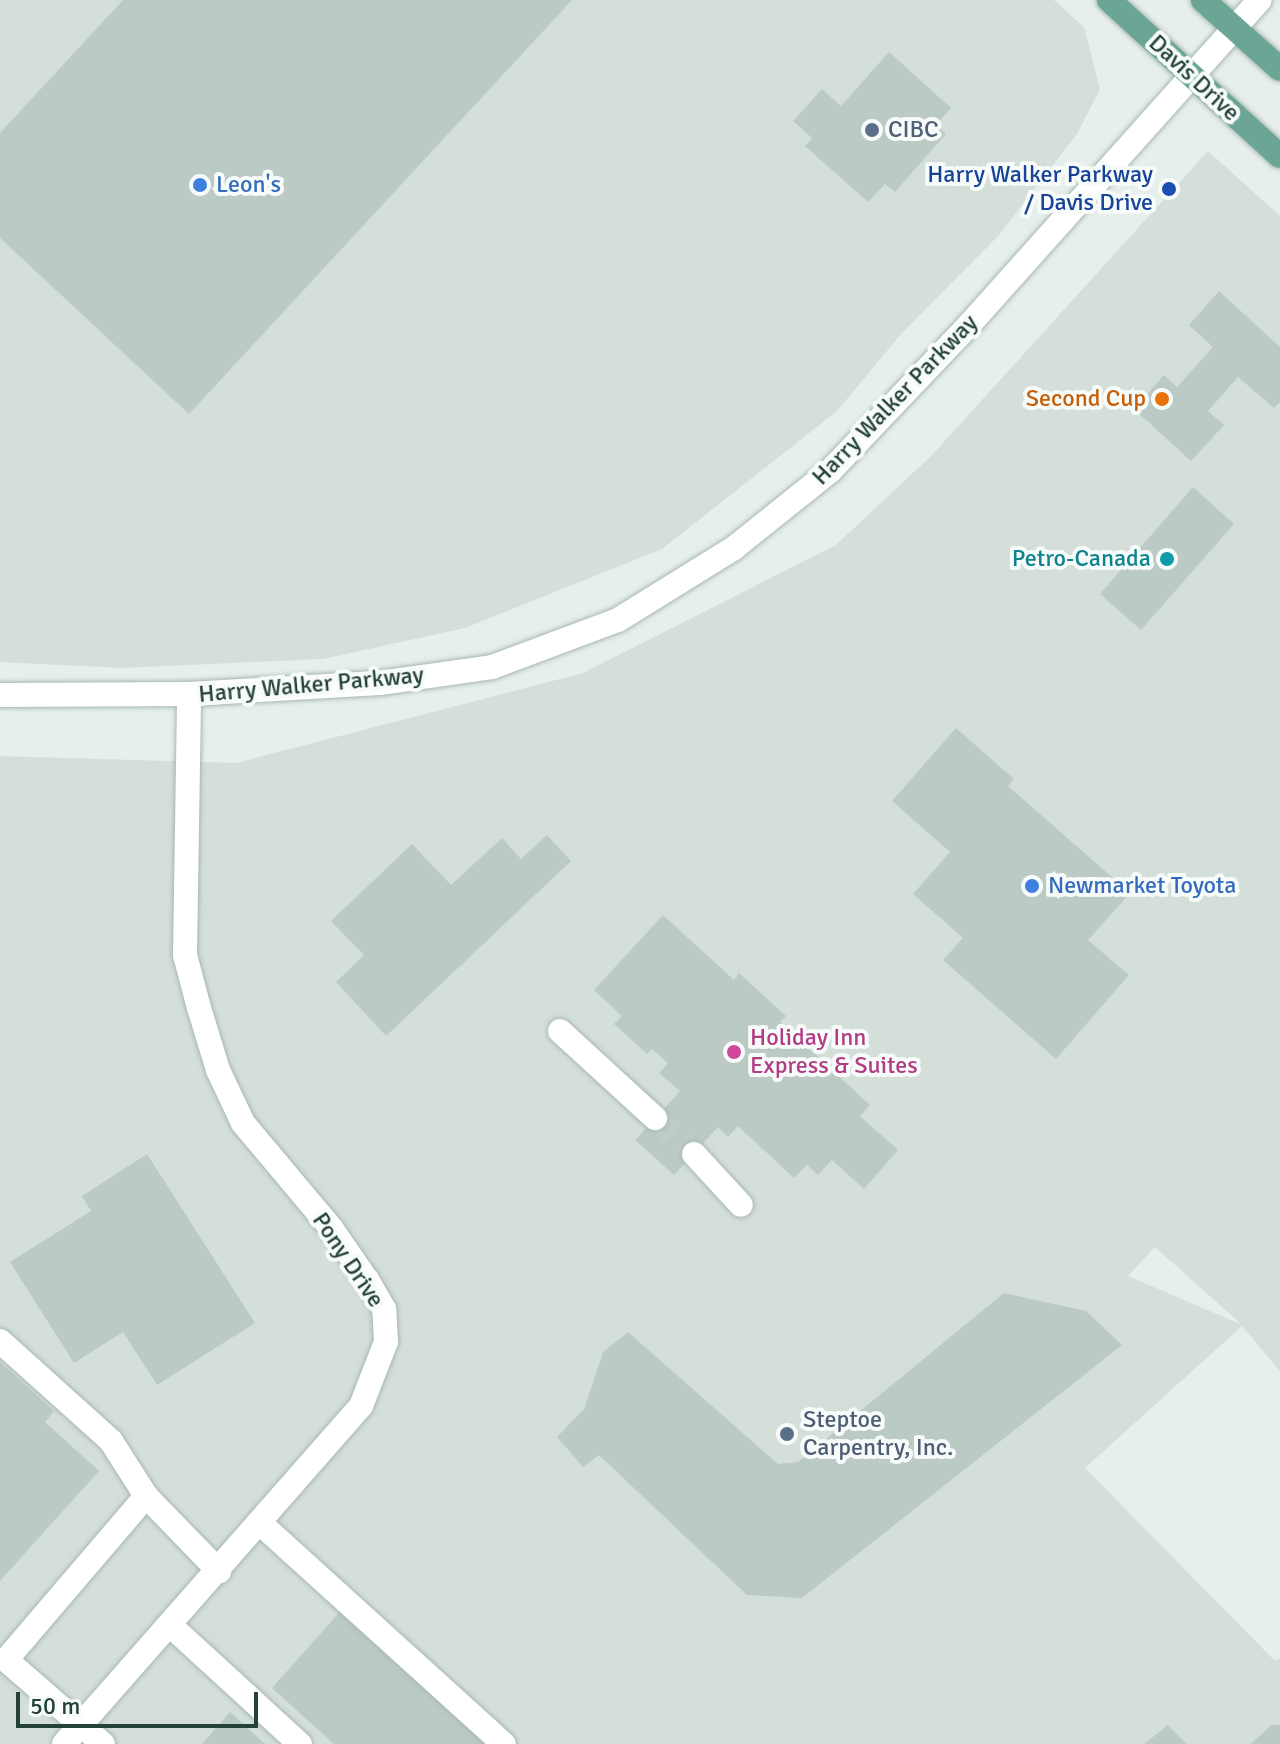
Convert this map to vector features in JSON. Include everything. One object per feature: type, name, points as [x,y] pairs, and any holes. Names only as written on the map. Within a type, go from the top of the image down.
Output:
[{"type":"main road","name":"Davis Drive","points":[[1109,0],[1280,156]]},
{"type":"main road","points":[[1203,0],[1280,69]]},
{"type":"street","name":"Harry Walker Parkway","points":[[0,695],[189,694],[380,683],[492,667],[618,620],[695,572],[830,471],[969,325],[1260,0]]},
{"type":"street","name":"Pony Drive","points":[[64,1744],[261,1524],[361,1406],[386,1342],[384,1309],[331,1228],[243,1123],[218,1070],[185,955],[189,694]]},
{"type":"street","points":[[560,1031],[655,1118]]},
{"type":"street","points":[[694,1154],[741,1205]]},
{"type":"street","points":[[0,1341],[111,1441],[146,1496],[219,1571]]},
{"type":"street","points":[[103,1744],[3,1657],[146,1496]]},
{"type":"street","points":[[261,1524],[504,1744]]},
{"type":"street","points":[[171,1626],[300,1744]]},
{"type":"shaded area","points":[[0,0],[1054,0],[1084,27],[1100,89],[1077,134],[999,235],[901,334],[837,411],[662,549],[465,628],[323,659],[122,668],[0,662]]},
{"type":"shaded area","points":[[1208,151],[1280,216],[1280,1371],[1242,1326],[1085,1468],[1275,1661],[1280,1658],[1280,1744],[0,1744],[0,756],[236,763],[583,673],[836,545],[932,455]],"holes":[[[1155,1247],[1240,1324],[1128,1276]]]},
{"type":"building","name":"Leon's","points":[[123,0],[572,0],[189,414],[0,238],[0,133]]},
{"type":"building","name":"CIBC","points":[[889,52],[951,108],[936,125],[946,134],[895,192],[885,184],[868,202],[805,146],[812,138],[793,121],[822,89],[841,106]]},
{"type":"building","points":[[1219,291],[1280,347],[1280,402],[1274,408],[1238,377],[1208,411],[1224,425],[1191,461],[1134,409],[1164,375],[1177,387],[1213,347],[1189,325]]},
{"type":"building","name":"Petro-Canada","points":[[1193,487],[1234,524],[1141,630],[1100,594]]},
{"type":"building","points":[[956,728],[1014,779],[1008,786],[1130,893],[1088,940],[1129,975],[1056,1059],[943,960],[963,938],[913,894],[950,852],[892,801]]},
{"type":"building","points":[[547,835],[571,861],[386,1036],[336,982],[364,955],[331,921],[412,844],[451,885],[502,838],[521,859]]},
{"type":"building","name":"Holiday Inn Express & Suites","points":[[663,915],[734,980],[739,973],[786,1016],[780,1022],[870,1105],[860,1116],[898,1150],[864,1189],[832,1160],[818,1175],[807,1165],[794,1178],[738,1126],[728,1137],[718,1127],[674,1175],[635,1140],[680,1091],[659,1073],[668,1063],[652,1049],[647,1054],[614,1024],[622,1016],[594,990]]},
{"type":"building","points":[[147,1154],[255,1323],[157,1385],[123,1332],[74,1363],[10,1262],[91,1211],[82,1196]]},
{"type":"building","points":[[1004,1293],[1086,1311],[1122,1345],[802,1598],[747,1595],[599,1455],[583,1467],[557,1437],[584,1409],[603,1352],[628,1332],[778,1464],[798,1462]]},
{"type":"building","points":[[0,1362],[54,1411],[45,1422],[99,1471],[0,1581]]},
{"type":"building","points":[[346,1605],[501,1744],[334,1744],[272,1688]]},
{"type":"building","points":[[230,1712],[265,1744],[202,1744]]},
{"type":"building","points":[[1168,1725],[1187,1744],[1144,1744]]},
{"type":"building","points":[[1271,1725],[1280,1725],[1280,1744],[1251,1744]]},
{"type":"tunnel","points":[[655,1118],[694,1154]]},
{"type":"place","name":"CIBC","points":[[872,130]]},
{"type":"place","name":"Leon's","points":[[200,185]]},
{"type":"place","name":"Harry Walker Parkway / Davis Drive","points":[[1169,189]]},
{"type":"place","name":"Second Cup","points":[[1162,399]]},
{"type":"place","name":"Petro-Canada","points":[[1167,559]]},
{"type":"place","name":"Newmarket Toyota","points":[[1032,886]]},
{"type":"place","name":"Holiday Inn Express & Suites","points":[[734,1052]]},
{"type":"place","name":"Steptoe Carpentry, Inc.","points":[[787,1434]]}]
